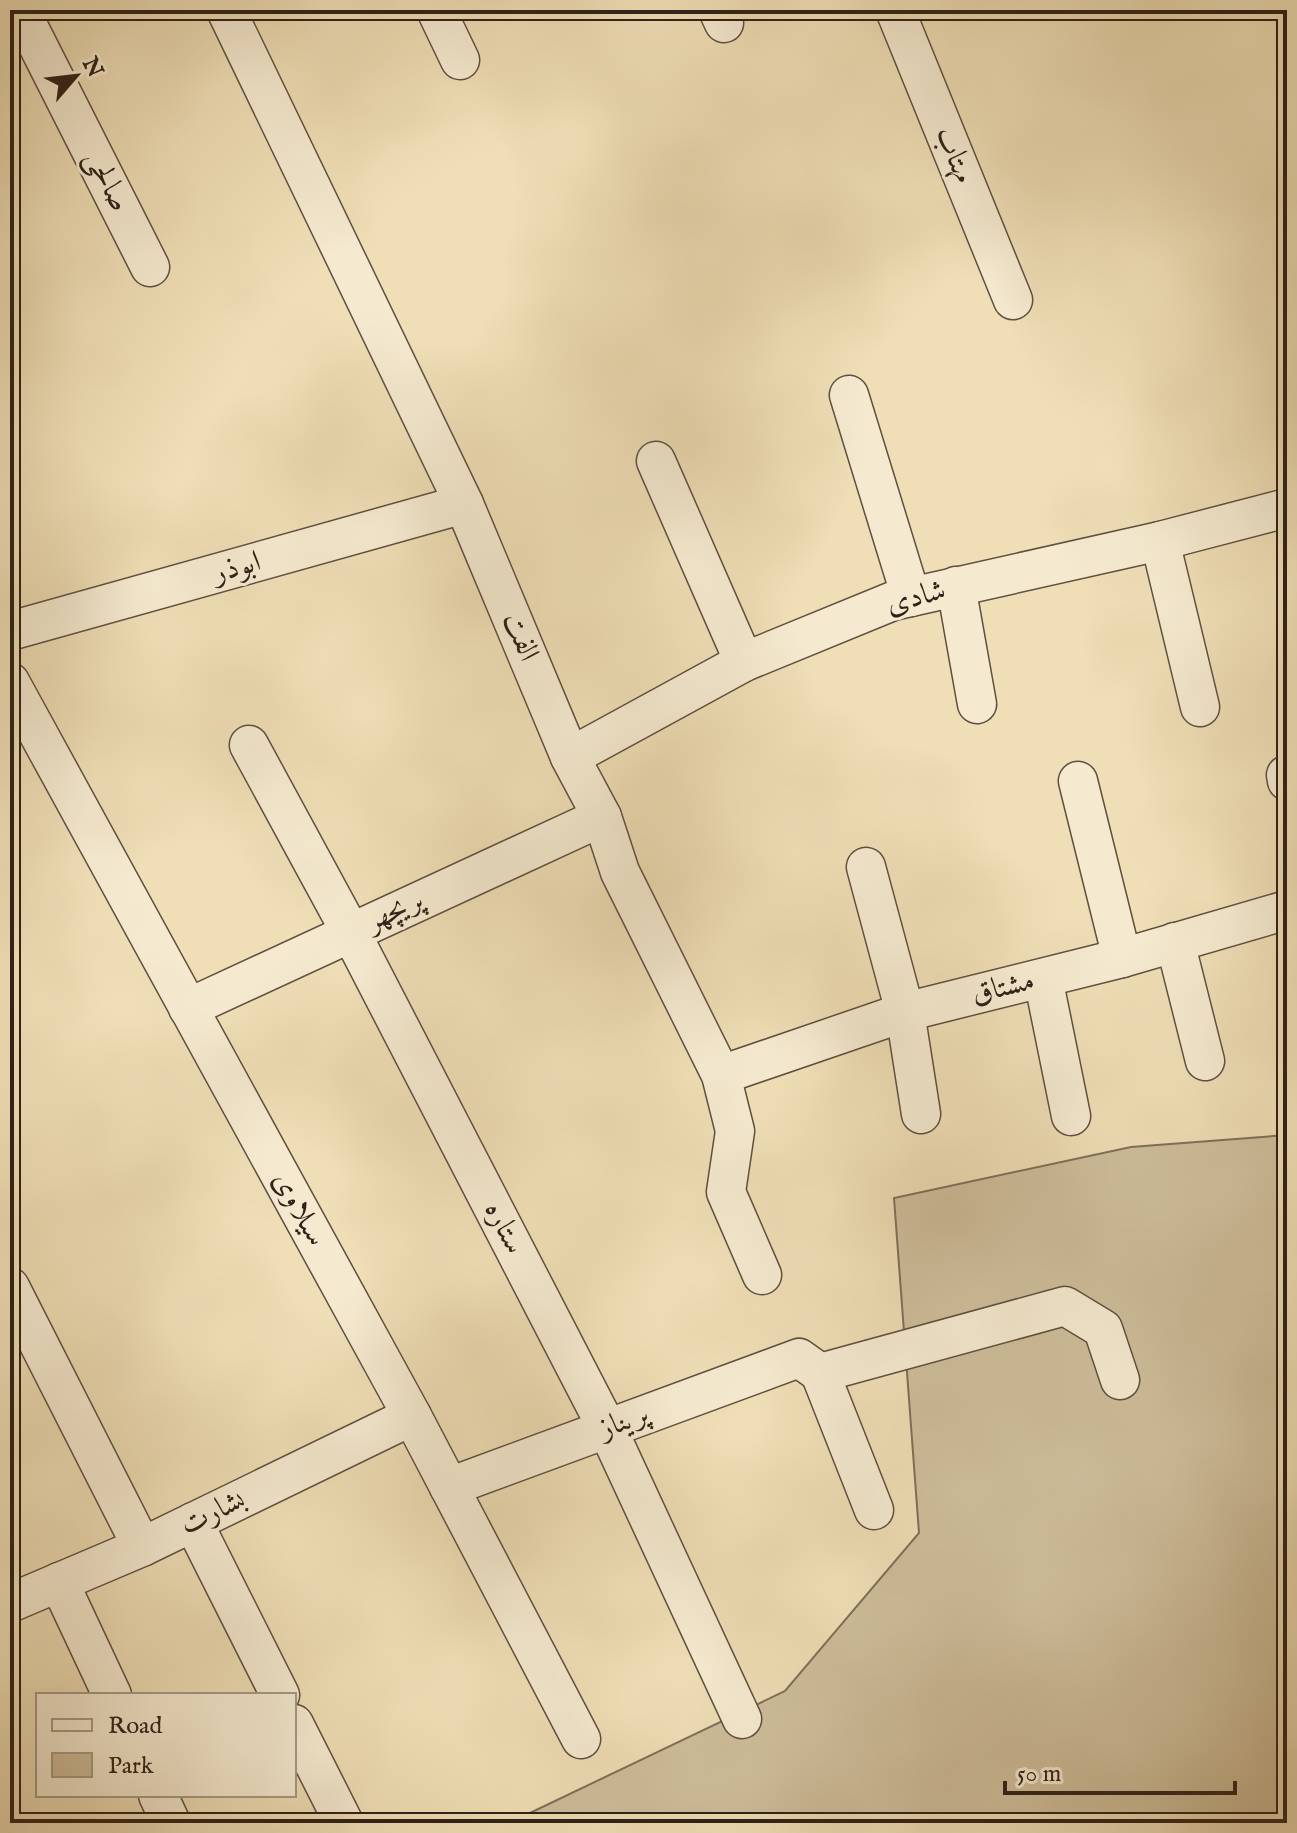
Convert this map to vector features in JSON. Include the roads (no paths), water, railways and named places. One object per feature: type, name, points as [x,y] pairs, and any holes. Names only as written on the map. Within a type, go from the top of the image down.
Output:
[{"type":"street","name":"صالحی","points":[[20,10],[150,267]]},
{"type":"street","name":"الفت","points":[[226,10],[464,504],[570,757],[602,817],[620,872],[721,1075],[735,1131],[726,1192],[762,1275]]},
{"type":"street","points":[[436,10],[460,60]]},
{"type":"street","name":"مهتاب","points":[[895,10],[1013,300]]},
{"type":"street","points":[[849,395],[911,597]]},
{"type":"street","points":[[656,461],[744,662]]},
{"type":"street","name":"ابوذر","points":[[10,631],[464,504]]},
{"type":"street","name":"شادی","points":[[570,757],[744,662],[893,601],[1160,541],[1287,508]]},
{"type":"street","points":[[1160,541],[1200,707]]},
{"type":"street","points":[[956,586],[977,704]]},
{"type":"street","name":"سیلاوی","points":[[10,682],[412,1416],[581,1739]]},
{"type":"street","name":"ستاره","points":[[249,745],[350,931],[607,1428],[742,1719]]},
{"type":"street","points":[[1078,781],[1122,958]]},
{"type":"street","name":"پریچهر","points":[[188,1008],[602,817]]},
{"type":"street","points":[[866,867],[905,1012],[921,1114]]},
{"type":"street","name":"مشتاق","points":[[721,1075],[905,1012],[1122,958],[1287,910]]},
{"type":"street","points":[[1175,942],[1205,1061]]},
{"type":"street","points":[[1043,978],[1071,1116]]},
{"type":"street","points":[[10,1287],[142,1547]]},
{"type":"street","name":"پریناز","points":[[449,1487],[607,1428],[809,1366],[1065,1306],[1103,1329],[1120,1380]]},
{"type":"street","points":[[809,1366],[874,1510]]},
{"type":"street","name":"بشارت","points":[[10,1603],[142,1547],[412,1416]]},
{"type":"street","points":[[193,1522],[279,1693]]},
{"type":"street","points":[[59,1582],[111,1693]]},
{"type":"street","points":[[296,1728],[344,1823]]},
{"type":"street","points":[[159,1797],[171,1823]]}]
